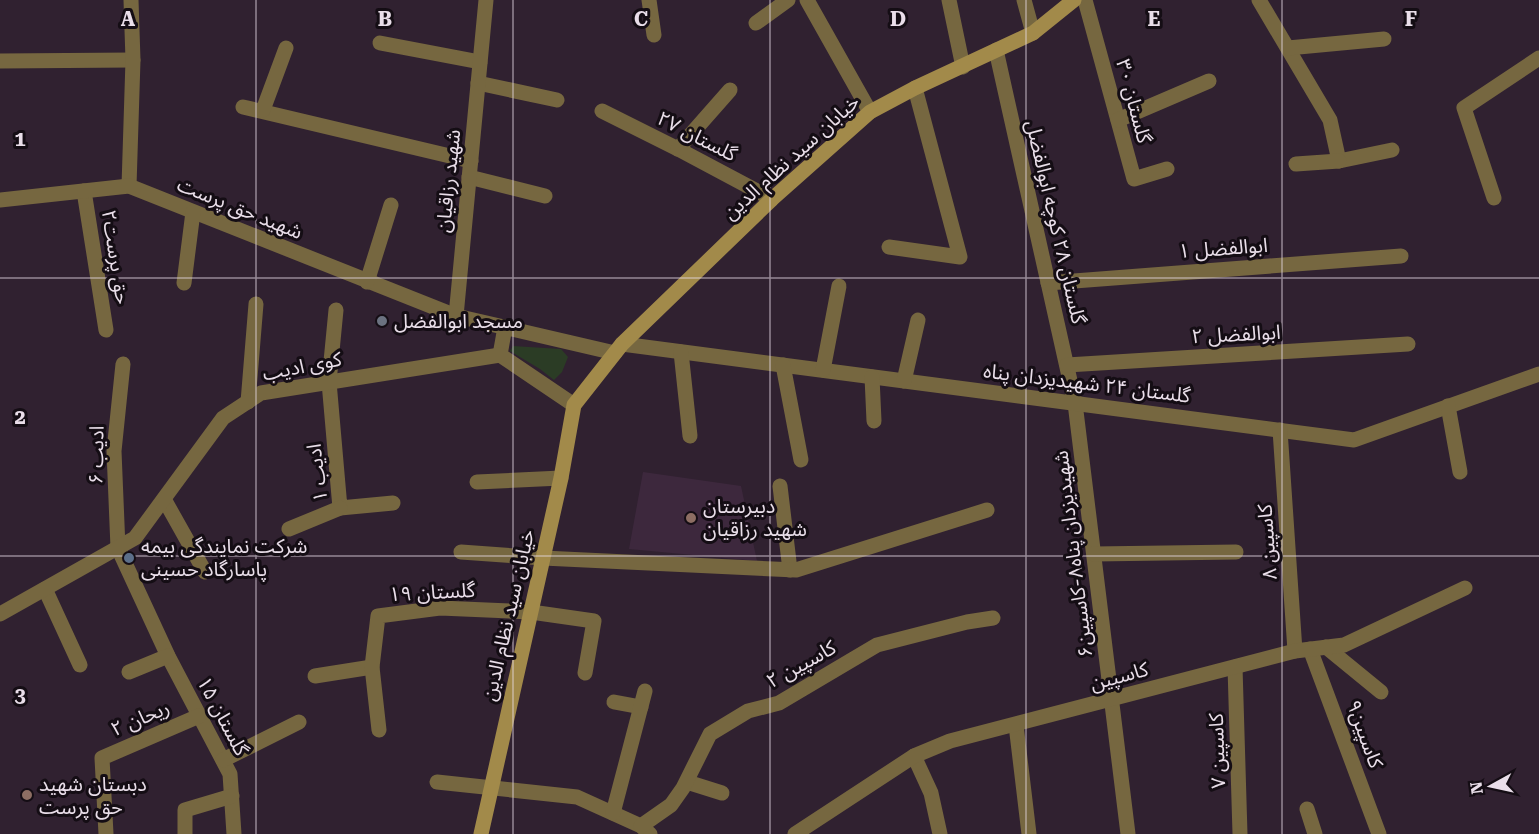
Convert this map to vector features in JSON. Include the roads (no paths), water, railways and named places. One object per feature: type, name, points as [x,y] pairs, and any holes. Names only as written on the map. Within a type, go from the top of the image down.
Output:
[{"type":"main road","name":"خیابان سید نظام الدین","points":[[481,834],[561,478],[574,405],[618,348],[772,199],[870,112],[915,88],[1033,33],[1074,0]]},
{"type":"street","points":[[129,186],[133,60],[131,0]]},
{"type":"street","name":"شهید رزاقیان","points":[[456,316],[486,0]]},
{"type":"street","points":[[649,0],[654,35]]},
{"type":"street","points":[[756,23],[788,0]]},
{"type":"street","points":[[807,0],[870,112]]},
{"type":"street","points":[[949,0],[963,67]]},
{"type":"street","points":[[1024,0],[1033,33]]},
{"type":"street","name":"گلستان ۳۰","points":[[1085,0],[1134,179],[1167,169]]},
{"type":"street","points":[[1259,0],[1330,120],[1339,161]]},
{"type":"street","points":[[1288,48],[1384,39]]},
{"type":"street","points":[[380,43],[480,62]]},
{"type":"street","points":[[263,110],[286,48]]},
{"type":"street","name":"گلستان ۲۸ کوچه ابوالفضل","points":[[996,50],[1075,403]]},
{"type":"street","points":[[1494,198],[1464,108],[1539,58]]},
{"type":"street","points":[[0,61],[133,60]]},
{"type":"street","points":[[1118,120],[1209,81]]},
{"type":"street","points":[[478,83],[557,100]]},
{"type":"street","points":[[889,247],[960,257],[915,88]]},
{"type":"street","points":[[678,149],[730,90]]},
{"type":"street","points":[[243,107],[471,161]]},
{"type":"street","name":"گلستان ۲۷","points":[[602,111],[772,199]]},
{"type":"street","points":[[1296,164],[1339,161],[1392,150]]},
{"type":"street","points":[[469,177],[545,196]]},
{"type":"street","name":"شهید حق پرست","points":[[0,200],[129,186],[456,316]]},
{"type":"street","name":"حق پرست۲","points":[[84,191],[106,330]]},
{"type":"street","points":[[367,282],[391,205]]},
{"type":"street","points":[[184,283],[193,212]]},
{"type":"street","name":"ابوالفضل ۱","points":[[1048,283],[1401,256]]},
{"type":"street","points":[[823,370],[839,286]]},
{"type":"street","points":[[248,402],[256,304]]},
{"type":"street","name":"ادیب ۱","points":[[336,310],[329,382],[340,508],[393,503]]},
{"type":"street","points":[[456,316],[505,327],[500,355],[574,405]]},
{"type":"street","points":[[904,381],[918,320]]},
{"type":"street","name":"گلستان ۲۴ شهیدیزدان پناه","points":[[505,327],[618,348],[681,352],[1354,440],[1538,377]]},
{"type":"street","name":"ابوالفضل ۲","points":[[1067,365],[1408,344]]},
{"type":"street","points":[[681,352],[690,436]]},
{"type":"street","name":"کوی ادیب","points":[[0,614],[135,538],[223,418],[261,393],[500,355]]},
{"type":"street","name":"ادیب ۶","points":[[118,548],[114,451],[123,364]]},
{"type":"street","points":[[783,365],[801,460]]},
{"type":"street","points":[[872,376],[874,421]]},
{"type":"street","name":"شهیدیزدان پناه۸-کاسپین۶","points":[[1075,403],[1128,834]]},
{"type":"street","points":[[1448,406],[1461,472]]},
{"type":"street","name":"کاسپین ۸","points":[[1280,430],[1303,650]]},
{"type":"street","points":[[477,482],[561,478]]},
{"type":"street","points":[[780,486],[790,570]]},
{"type":"street","points":[[164,499],[205,572]]},
{"type":"street","points":[[289,529],[340,508]]},
{"type":"street","points":[[461,552],[795,570],[987,510]]},
{"type":"street","name":"گلستان ۱۵","points":[[118,548],[168,656],[230,774],[234,834]]},
{"type":"street","points":[[1094,554],[1236,552]]},
{"type":"street","name":"کاسپین","points":[[795,834],[914,756],[950,741],[1303,650],[1344,645],[1466,588]]},
{"type":"street","points":[[45,589],[80,665]]},
{"type":"street","name":"گلستان ۱۹","points":[[379,730],[372,667],[378,616],[440,608],[531,612]]},
{"type":"street","points":[[531,612],[594,621],[585,673]]},
{"type":"street","name":"کاسپین ۲","points":[[646,830],[671,805],[687,782],[710,734],[748,711],[780,703],[877,645],[967,622],[993,618]]},
{"type":"street","points":[[1326,647],[1381,692]]},
{"type":"street","name":"کاسپین۹","points":[[1303,650],[1379,834]]},
{"type":"street","points":[[129,672],[168,656]]},
{"type":"street","points":[[315,676],[372,667]]},
{"type":"street","name":"کاسپین ۷","points":[[1235,667],[1240,834]]},
{"type":"street","points":[[613,813],[645,691]]},
{"type":"street","points":[[614,702],[641,707]]},
{"type":"street","name":"ریحان ۲","points":[[106,834],[102,758],[200,716]]},
{"type":"street","points":[[223,760],[299,722]]},
{"type":"street","points":[[1016,724],[1029,834]]},
{"type":"street","points":[[914,756],[931,793],[940,834]]},
{"type":"street","points":[[437,782],[578,797],[646,830]]},
{"type":"street","points":[[687,782],[722,793]]},
{"type":"street","points":[[185,834],[185,810],[232,796]]},
{"type":"street","points":[[1307,809],[1315,834]]},
{"type":"place","name":"مسجد ابوالفضل","points":[[382,321]]},
{"type":"place","name":"دبیرستان شهید رزاقیان","points":[[691,518]]},
{"type":"place","name":"شرکت نمایندگی بیمه پاسارگاد حسینی","points":[[129,558]]},
{"type":"place","name":"دبستان شهید حق پرست","points":[[27,795]]}]
